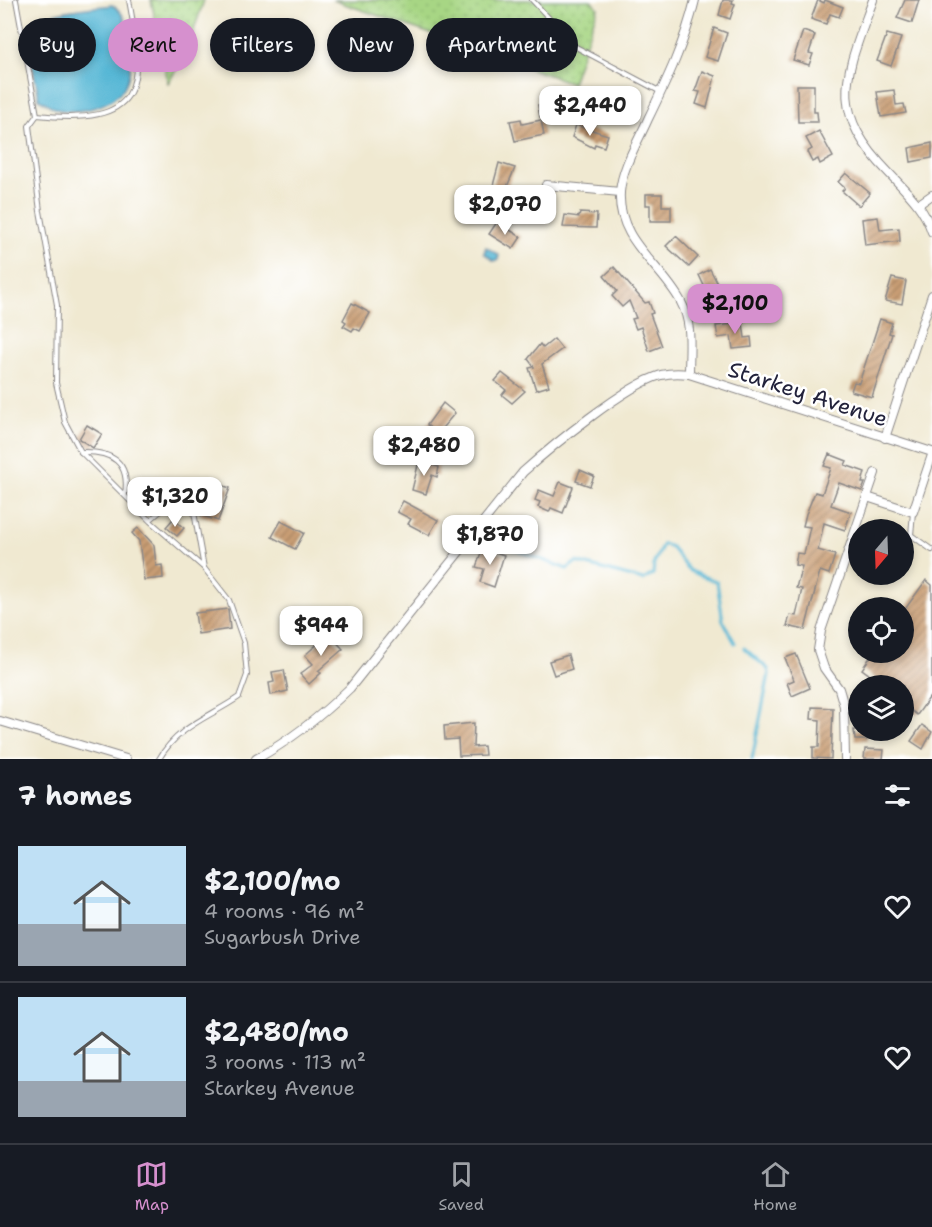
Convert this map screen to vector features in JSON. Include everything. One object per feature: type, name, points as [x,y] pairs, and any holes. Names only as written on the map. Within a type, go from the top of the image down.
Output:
[{"type":"street","points":[[689,374],[689,331],[686,314],[674,291],[631,237],[625,222],[620,192],[632,153],[683,45],[695,0]]},
{"type":"street","points":[[873,0],[848,70],[847,104],[856,132],[864,146],[919,204],[932,232]]},
{"type":"street","points":[[546,185],[620,192]]},
{"type":"street","points":[[919,204],[932,195]]},
{"type":"street","points":[[885,438],[932,294]]},
{"type":"street","name":"Starkey Avenue","points":[[255,759],[291,739],[324,713],[350,688],[428,594],[506,490],[546,452],[634,388],[663,375],[689,374],[932,454]]},
{"type":"street","points":[[867,497],[913,512],[932,454]]},
{"type":"street","points":[[845,759],[844,706],[839,689],[824,668],[818,651],[821,631],[875,473]]},
{"type":"street","points":[[0,721],[126,759]]},
{"type":"lane","points":[[16,0],[37,115],[29,126],[40,211],[57,305],[56,383],[65,422],[81,452],[150,521],[204,568],[229,600],[244,643],[246,682],[239,697],[196,721],[175,737],[159,759]]},
{"type":"lane","points":[[37,115],[88,117],[107,113],[121,104],[131,90],[138,66],[129,0]]},
{"type":"lane","points":[[532,0],[576,47],[661,92]]},
{"type":"lane","points":[[81,452],[109,455],[123,466],[127,478],[125,495]]},
{"type":"lane","points":[[150,521],[168,505],[187,502],[194,512],[204,568]]},
{"type":"lane","points":[[913,512],[911,535],[932,550]]},
{"type":"green space","points":[[151,0],[204,0],[198,18],[155,18]]},
{"type":"green space","points":[[333,0],[591,0],[598,8],[578,66],[578,18],[426,18],[426,32],[414,28],[414,18],[385,18]]},
{"type":"green space","points":[[166,72],[175,72],[168,83]]},
{"type":"green space","points":[[540,72],[576,72],[572,83]]},
{"type":"water","points":[[112,5],[120,11],[124,18],[108,18],[108,72],[129,72],[129,74],[125,86],[113,99],[97,107],[69,111],[52,107],[39,99],[34,72],[96,72],[96,18],[44,18],[78,9]]},
{"type":"water","points":[[486,247],[499,255],[498,260],[494,261],[484,253]]},
{"type":"building","points":[[723,0],[733,0],[732,3],[735,4],[730,19],[719,15]]},
{"type":"building","points":[[818,0],[824,3],[825,0],[843,7],[839,17],[830,14],[826,24],[811,19]]},
{"type":"building","points":[[905,0],[919,0],[912,23],[897,18]]},
{"type":"building","points":[[714,28],[727,33],[718,61],[705,57]]},
{"type":"building","points":[[803,31],[815,35],[809,53],[813,54],[809,65],[793,60]]},
{"type":"building","points":[[887,34],[901,38],[891,66],[877,61]]},
{"type":"building","points":[[702,71],[715,76],[707,108],[696,104],[700,92],[695,91]]},
{"type":"building","points":[[797,85],[814,85],[814,112],[817,112],[818,122],[798,122]]},
{"type":"building","points":[[894,90],[896,105],[904,104],[906,113],[881,117],[877,92]]},
{"type":"building","points":[[555,103],[557,114],[540,117],[538,105]]},
{"type":"building","points":[[521,119],[522,124],[541,120],[544,135],[515,141],[510,121]]},
{"type":"building","points":[[576,125],[608,135],[604,147],[595,144],[594,148],[572,137]]},
{"type":"building","points":[[819,131],[833,157],[820,164],[818,159],[812,162],[807,152],[812,149],[806,138]]},
{"type":"building","points":[[932,143],[932,158],[911,162],[909,148]]},
{"type":"building","points":[[499,163],[515,168],[503,196],[491,193]]},
{"type":"building","points":[[846,173],[870,193],[859,206],[842,191],[845,188],[838,182]]},
{"type":"building","points":[[646,194],[662,194],[662,206],[671,206],[671,221],[650,221],[650,205],[646,205]]},
{"type":"building","points":[[580,213],[597,214],[596,228],[563,227],[565,215],[579,217]]},
{"type":"building","points":[[878,217],[880,230],[899,228],[900,241],[865,245],[862,219]]},
{"type":"building","points":[[497,222],[521,237],[513,249],[489,234]]},
{"type":"building","points":[[676,236],[698,257],[689,267],[666,246]]},
{"type":"building","points":[[614,267],[645,303],[649,302],[653,313],[650,314],[662,346],[649,351],[641,327],[636,329],[632,319],[636,318],[629,301],[622,307],[612,296],[617,291],[604,276]]},
{"type":"building","points":[[710,269],[723,294],[708,302],[703,292],[706,290],[699,275]]},
{"type":"building","points":[[892,278],[906,281],[902,304],[885,301]]},
{"type":"building","points":[[352,303],[370,313],[360,331],[354,328],[352,331],[343,326],[346,322],[343,320]]},
{"type":"building","points":[[880,319],[892,323],[889,333],[892,334],[872,397],[851,391],[854,382],[859,383]]},
{"type":"building","points":[[743,323],[745,338],[751,337],[752,347],[733,349],[731,336],[718,338],[716,326]]},
{"type":"building","points":[[554,339],[562,349],[542,364],[549,386],[536,390],[529,368],[534,367],[528,359],[540,344],[543,348]]},
{"type":"building","points":[[502,373],[525,391],[512,403],[502,395],[506,390],[495,381]]},
{"type":"building","points":[[443,403],[455,413],[437,434],[427,425]]},
{"type":"building","points":[[87,425],[102,434],[93,448],[79,439]]},
{"type":"building","points":[[829,454],[847,461],[845,465],[865,472],[862,483],[865,483],[862,491],[839,483],[831,505],[851,512],[845,530],[824,523],[818,550],[835,555],[829,574],[820,571],[805,630],[787,626],[790,615],[796,616],[802,589],[796,588],[802,566],[795,565],[797,553],[804,554],[810,527],[803,526],[806,514],[815,492],[822,494],[831,468],[824,466]]},
{"type":"building","points":[[419,461],[439,467],[437,477],[432,475],[426,494],[412,490]]},
{"type":"building","points":[[580,470],[594,476],[590,486],[576,481]]},
{"type":"building","points":[[213,482],[230,488],[218,521],[200,515]]},
{"type":"building","points":[[560,482],[573,487],[563,513],[551,508],[549,512],[538,507],[540,502],[535,500],[539,490],[554,496]]},
{"type":"building","points":[[403,501],[438,520],[429,535],[408,524],[411,519],[397,512]]},
{"type":"building","points":[[173,519],[184,528],[177,536],[166,527]]},
{"type":"building","points":[[281,521],[304,533],[295,549],[272,537]]},
{"type":"building","points":[[138,528],[154,545],[156,566],[162,565],[163,578],[144,580],[139,541],[132,533]]},
{"type":"building","points":[[483,548],[504,555],[494,587],[480,582],[484,569],[476,567]]},
{"type":"building","points":[[926,580],[932,585],[932,694],[917,715],[914,713],[914,675],[870,675],[862,669],[866,663],[914,663],[914,597]]},
{"type":"building","points":[[228,609],[230,629],[198,634],[195,613]]},
{"type":"building","points":[[329,634],[343,649],[318,671],[321,673],[309,684],[300,674],[313,664],[305,655]]},
{"type":"building","points":[[796,654],[810,688],[792,696],[787,683],[794,680],[785,658]]},
{"type":"building","points":[[568,655],[572,669],[554,675],[549,661]]},
{"type":"building","points":[[284,670],[288,691],[271,695],[269,683],[274,682],[272,672]]},
{"type":"building","points":[[812,707],[833,708],[831,759],[813,758],[813,747],[819,747],[820,720],[811,719]]},
{"type":"building","points":[[474,723],[473,747],[484,746],[485,755],[459,756],[458,739],[445,740],[444,726]]},
{"type":"building","points":[[922,725],[932,732],[923,749],[911,741],[914,741],[914,737]]},
{"type":"building","points":[[865,749],[884,750],[883,759],[864,759]]},
{"type":"waterway","points":[[481,537],[567,569],[576,562],[643,580],[653,574],[654,563],[663,544],[671,547],[690,571],[717,582],[723,621],[735,643]]},
{"type":"waterway","points":[[744,648],[768,669],[769,674],[752,759]]}]
